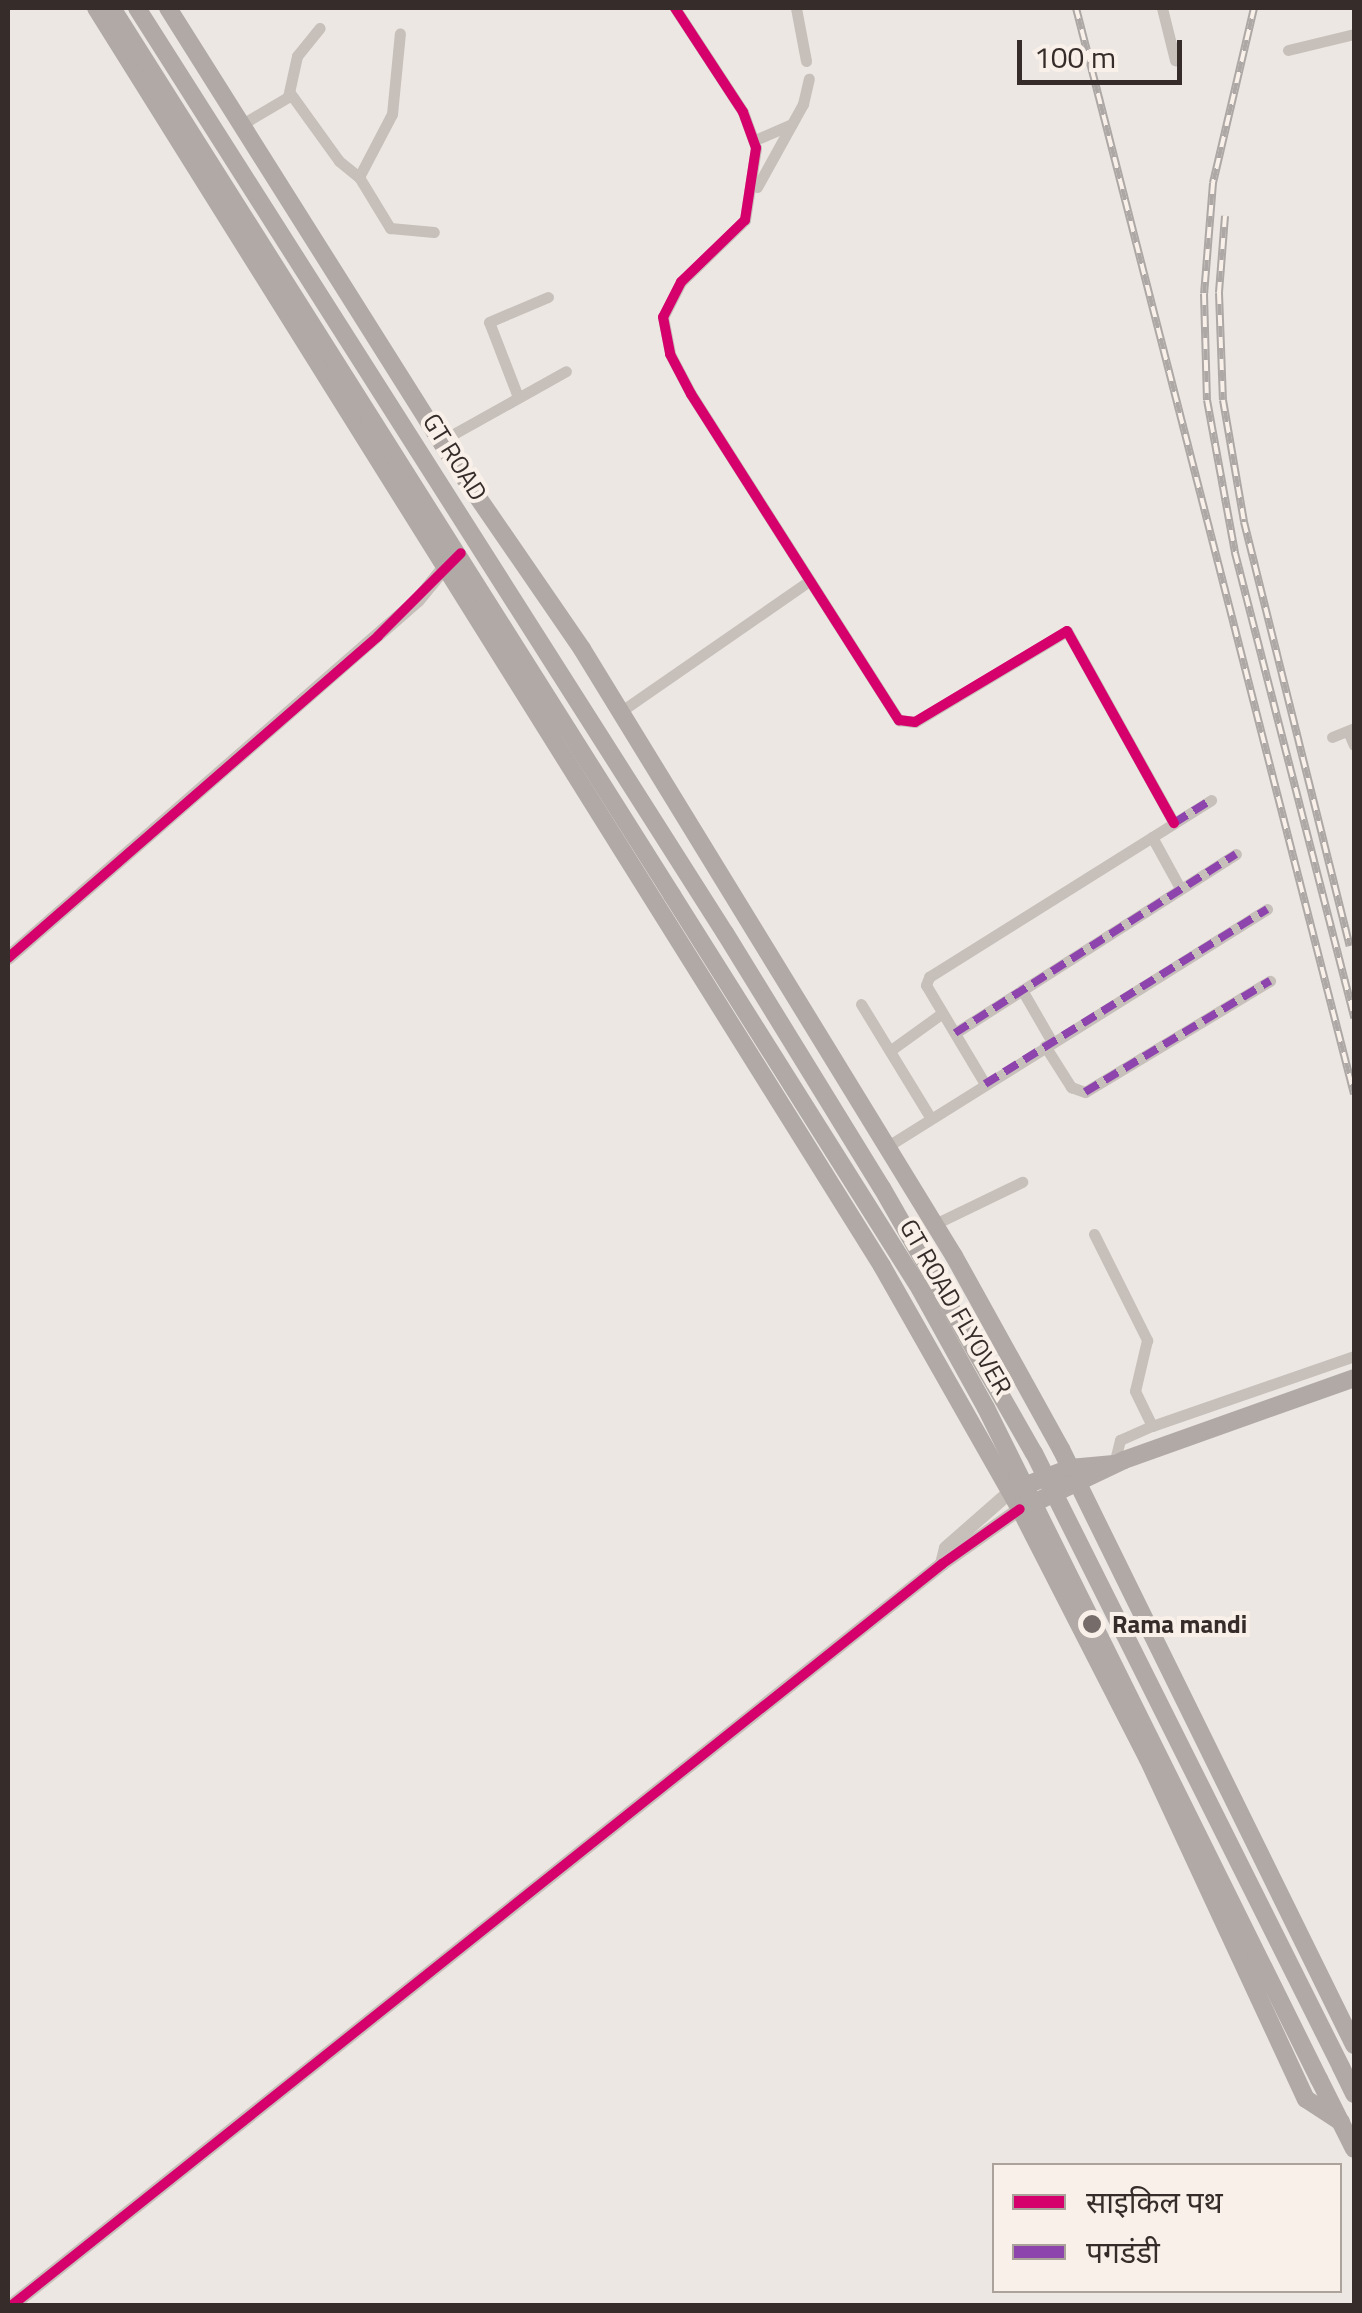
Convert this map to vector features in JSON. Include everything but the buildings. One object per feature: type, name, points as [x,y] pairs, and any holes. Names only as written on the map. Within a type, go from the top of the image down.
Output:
[{"type":"highway","points":[[96,8],[140,83],[454,558],[882,1266],[1011,1491],[1148,1759],[1306,2099],[1341,2122]]},
{"type":"highway","points":[[112,8],[178,108]]},
{"type":"highway","points":[[137,8],[235,154]]},
{"type":"highway","points":[[168,8],[441,441],[620,712],[936,1224],[1061,1449],[1354,2045]]},
{"type":"highway","points":[[140,83],[178,108]]},
{"type":"highway","name":"GT ROAD","points":[[178,108],[454,558]]},
{"type":"highway","points":[[235,154],[240,126]]},
{"type":"highway","name":"GT ROAD","points":[[235,154],[634,786]]},
{"type":"highway","name":"GT ROAD FLYOVER","points":[[454,558],[920,1289],[986,1408],[1354,2149]]},
{"type":"highway","points":[[634,786],[696,833]]},
{"type":"highway","name":"GT ROAD FLYOVER","points":[[634,786],[892,1205],[1034,1454],[1354,2094]]},
{"type":"highway","points":[[1011,1491],[1114,1466],[1354,1378]]},
{"type":"highway","points":[[983,1444],[1015,1448],[1037,1424],[1040,1411]]},
{"type":"highway","points":[[1101,1530],[1114,1466]]},
{"type":"highway","points":[[1020,1509],[1074,1477]]},
{"type":"highway","points":[[1052,1573],[1052,1556],[1063,1540],[1084,1531],[1101,1530]]},
{"type":"street","points":[[675,8],[755,140],[754,192]]},
{"type":"street","points":[[796,8],[806,61]]},
{"type":"street","points":[[1162,8],[1176,60]]},
{"type":"street","points":[[240,126],[290,93],[297,56],[320,28]]},
{"type":"street","points":[[359,176],[388,129],[400,33]]},
{"type":"street","points":[[1288,50],[1354,34]]},
{"type":"street","points":[[809,79],[792,124],[754,192],[737,233],[672,295],[663,329],[692,394],[809,581],[906,723],[1062,631],[1072,632],[1174,823]]},
{"type":"street","points":[[290,93],[359,176],[390,228],[434,232]]},
{"type":"street","points":[[755,140],[792,124]]},
{"type":"street","points":[[518,397],[489,324],[548,297]]},
{"type":"street","points":[[441,441],[566,371]]},
{"type":"street","points":[[8,958],[405,612],[454,558]]},
{"type":"street","points":[[620,712],[809,581]]},
{"type":"street","points":[[1332,737],[1351,730],[1354,745]]},
{"type":"street","points":[[984,1084],[926,985],[928,977],[1210,800]]},
{"type":"street","points":[[1152,837],[1180,888]]},
{"type":"street","points":[[955,1033],[1236,854]]},
{"type":"street","points":[[888,1146],[1267,909]]},
{"type":"street","points":[[1022,990],[1071,1086],[1085,1092],[1270,981]]},
{"type":"street","points":[[861,1004],[930,1118]]},
{"type":"street","points":[[891,1050],[942,1014]]},
{"type":"street","points":[[936,1224],[1022,1182]]},
{"type":"street","points":[[1094,1234],[1147,1340],[1135,1390],[1152,1426]]},
{"type":"street","points":[[1114,1466],[1120,1440],[1354,1356]]},
{"type":"street","points":[[942,1564],[946,1548],[1011,1491]]},
{"type":"street","points":[[11,2306],[942,1564],[1020,1509]]},
{"type":"railway","points":[[1076,8],[1354,1094]]},
{"type":"railway","points":[[1254,8],[1213,183],[1204,294],[1207,400],[1235,553],[1354,1018]]},
{"type":"railway","points":[[1225,216],[1219,293],[1223,400],[1244,522],[1350,946]]},
{"type":"marked path","points":[[1174,823],[1211,800]]},
{"type":"marked path","points":[[955,1033],[1236,854]]},
{"type":"marked path","points":[[985,1084],[1267,909]]},
{"type":"marked path","points":[[1085,1092],[1270,981]]},
{"type":"cycle path","points":[[675,8],[743,112],[756,148],[745,220],[681,282],[663,317],[670,354],[691,394],[899,720],[915,722],[1067,631],[1174,823]]},
{"type":"cycle path","points":[[8,958],[378,636],[461,553]]},
{"type":"cycle path","points":[[11,2306],[942,1564],[1020,1509]]},
{"type":"place","name":"Rama mandi","points":[[1092,1624]]}]
